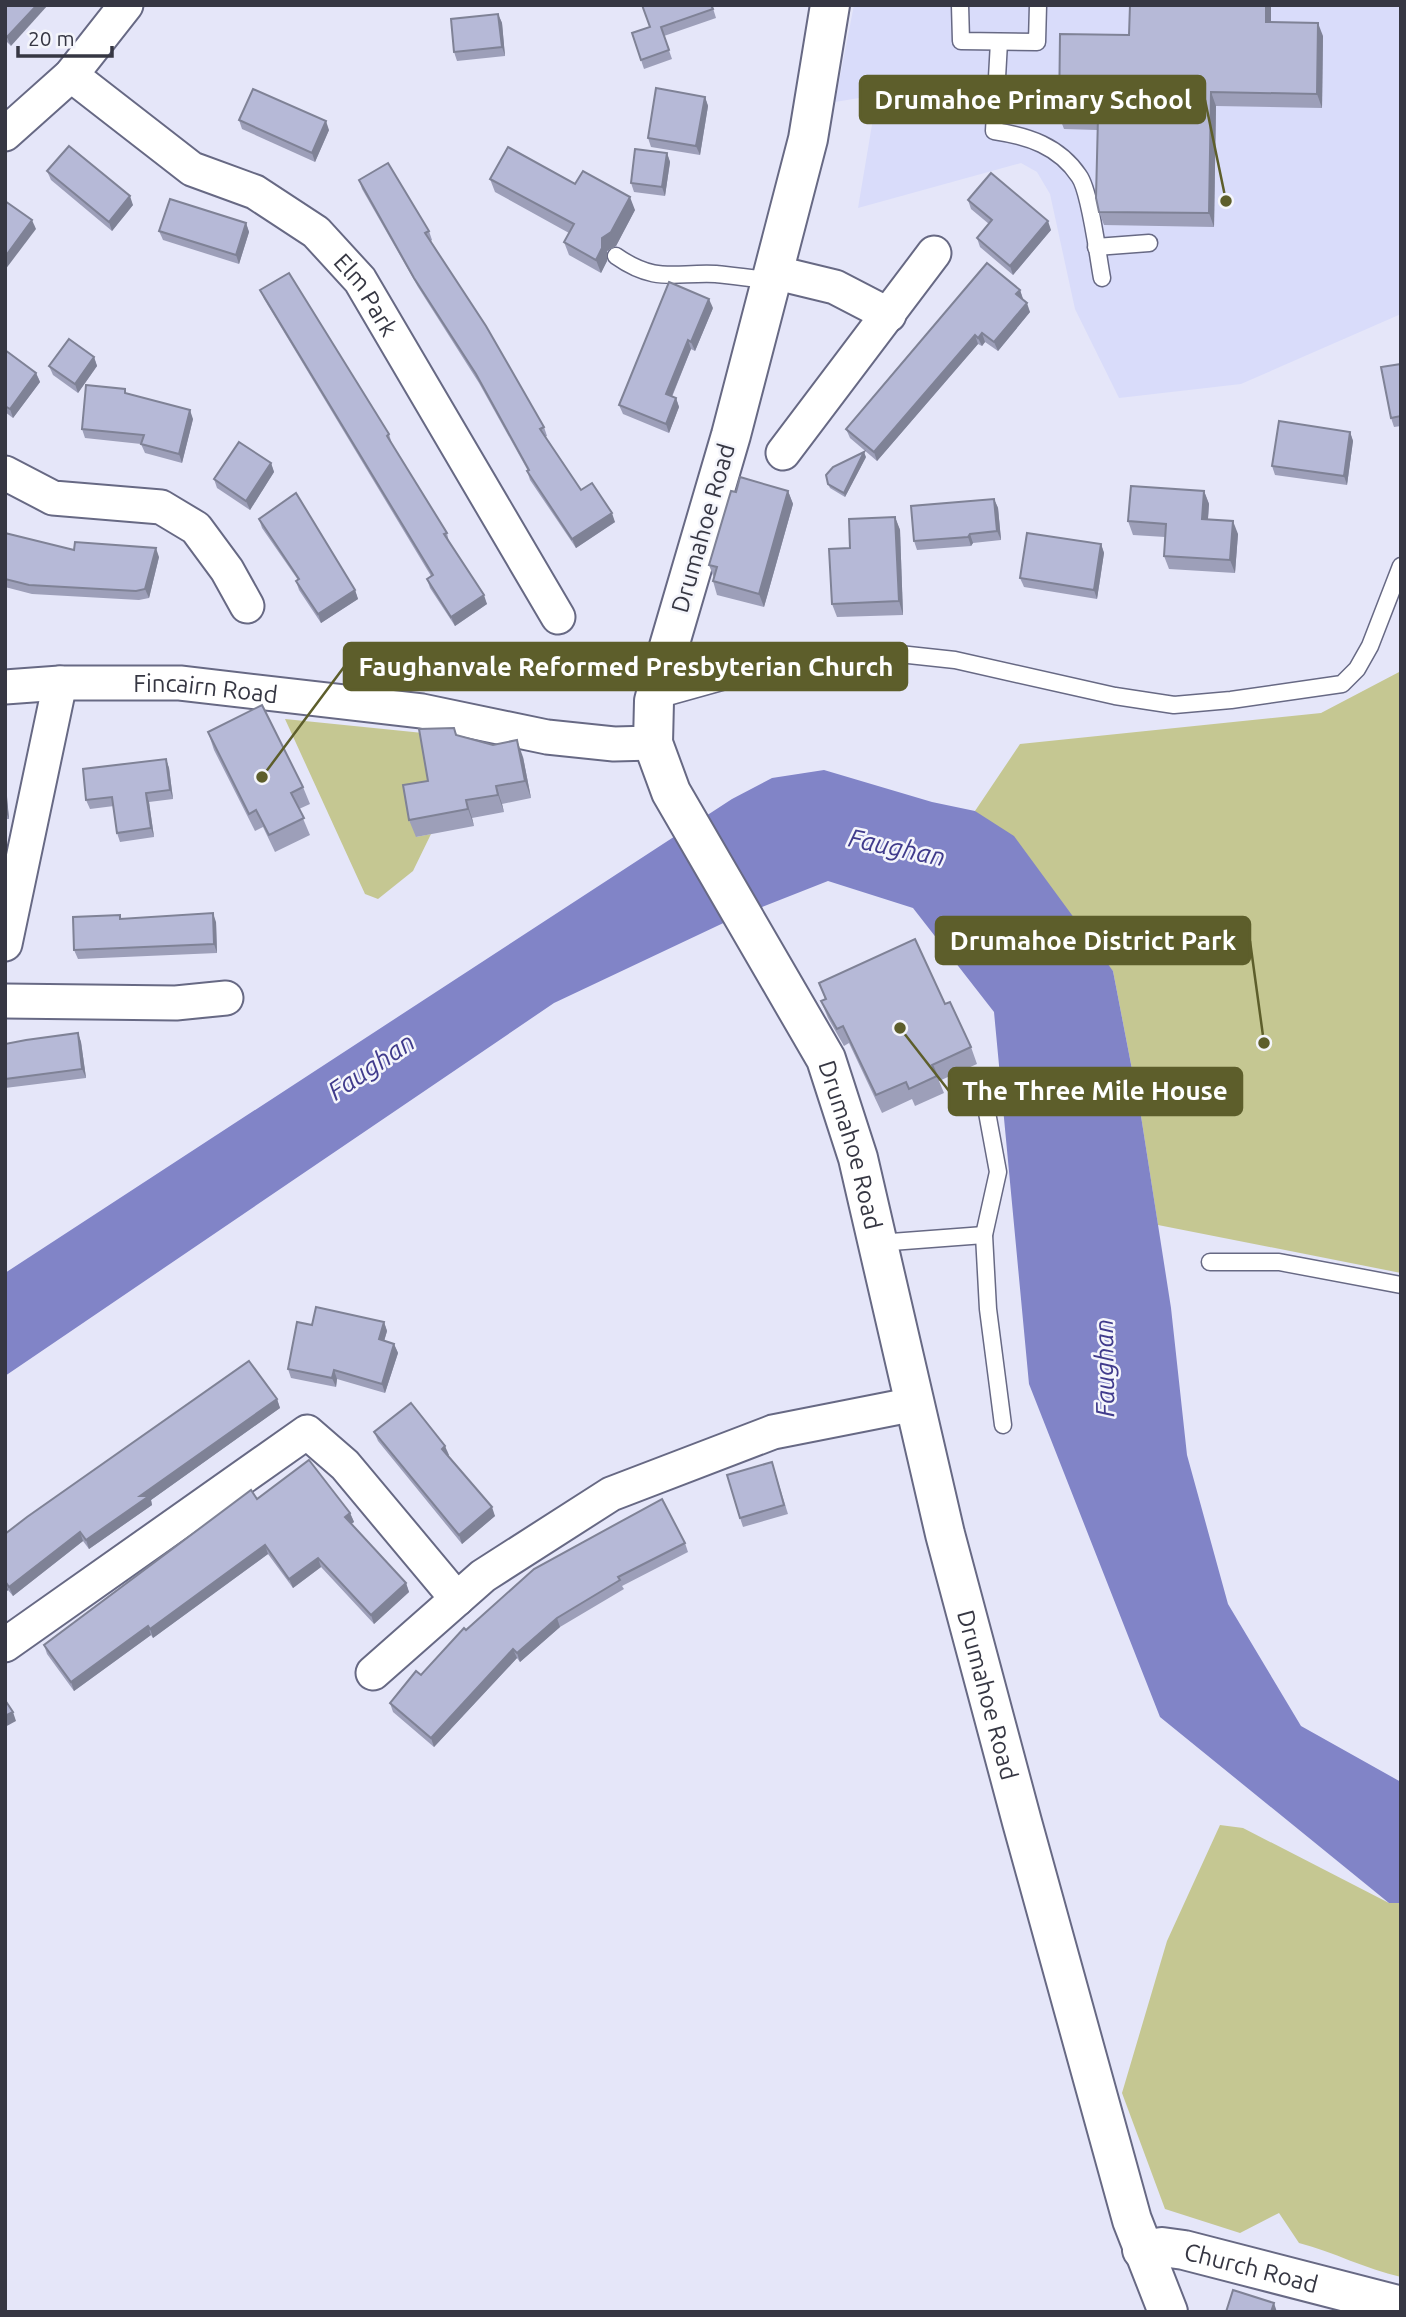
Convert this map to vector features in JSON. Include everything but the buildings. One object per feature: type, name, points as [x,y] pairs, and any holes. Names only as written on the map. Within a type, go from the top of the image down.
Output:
[{"type":"street","points":[[5,134],[71,75],[126,5]]},
{"type":"street","name":"Drumahoe Road","points":[[830,5],[808,139],[654,701],[653,743],[671,792],[826,1059],[859,1158],[945,1534],[1142,2250],[1168,2312]]},
{"type":"street","name":"Elm Park","points":[[71,75],[192,169],[255,191],[316,232],[360,281],[558,617]]},
{"type":"street","points":[[783,453],[934,253]]},
{"type":"street","points":[[772,276],[835,287],[889,315]]},
{"type":"street","points":[[5,473],[53,498],[160,507],[195,527],[227,570],[247,606]]},
{"type":"street","points":[[5,944],[60,683]]},
{"type":"street","name":"Fincairn Road","points":[[5,687],[60,683],[180,683],[422,711],[547,737],[614,744],[653,743]]},
{"type":"street","points":[[5,1000],[176,1003],[226,998]]},
{"type":"street","points":[[373,1673],[483,1576],[611,1494],[773,1433],[915,1404]]},
{"type":"street","points":[[5,1645],[307,1432],[345,1465],[457,1599]]},
{"type":"street","name":"Church Road","points":[[1142,2250],[1162,2247],[1184,2250],[1401,2306]]},
{"type":"lane","points":[[960,5],[961,41],[999,42],[1037,42],[1038,5]]},
{"type":"lane","points":[[999,42],[994,131],[1028,136],[1057,154],[1081,178],[1102,278]]},
{"type":"lane","points":[[1096,247],[1149,243]]},
{"type":"lane","points":[[616,256],[633,268],[673,277],[713,274],[772,276]]},
{"type":"lane","points":[[654,701],[832,655],[890,653],[955,660],[1115,696],[1174,705],[1231,700],[1342,684],[1357,669],[1370,646],[1401,566]]},
{"type":"lane","points":[[986,1107],[998,1172],[984,1235],[988,1309],[1003,1425]]},
{"type":"lane","points":[[878,1243],[984,1235]]},
{"type":"lane","points":[[1210,1262],[1279,1262],[1401,1285]]},
{"type":"shaded area","points":[[854,5],[1401,5],[1401,314],[1241,384],[1119,398],[1075,309],[1050,194],[1037,172],[1021,163],[858,208],[877,95],[835,102]]},
{"type":"green space","points":[[1401,671],[1401,1273],[1158,1225],[1141,1116],[1113,971],[975,811],[1020,744],[1321,713]]},
{"type":"green space","points":[[285,719],[423,733],[435,798],[416,837],[431,834],[413,871],[378,899],[365,894]]},
{"type":"green space","points":[[1220,1825],[1243,1828],[1389,1903],[1401,1903],[1401,2277],[1299,2243],[1279,2213],[1240,2233],[1165,2209],[1122,2093],[1167,1941]]},
{"type":"water","name":"Faughan","points":[[824,770],[932,802],[975,811],[1014,836],[1113,971],[1141,1116],[1171,1308],[1187,1455],[1228,1604],[1301,1726],[1401,1782],[1401,1903],[1389,1903],[1160,1717],[1029,1384],[994,1012],[913,908],[828,881],[734,918],[554,1003],[5,1376],[5,1273],[732,799],[772,778]]},
{"type":"place","name":"Drumahoe Primary School","points":[[1226,201]]},
{"type":"place","name":"Faughanvale Reformed Presbyterian Church","points":[[262,777]]},
{"type":"place","name":"The Three Mile House","points":[[900,1028]]},
{"type":"place","name":"Drumahoe District Park","points":[[1264,1043]]}]
